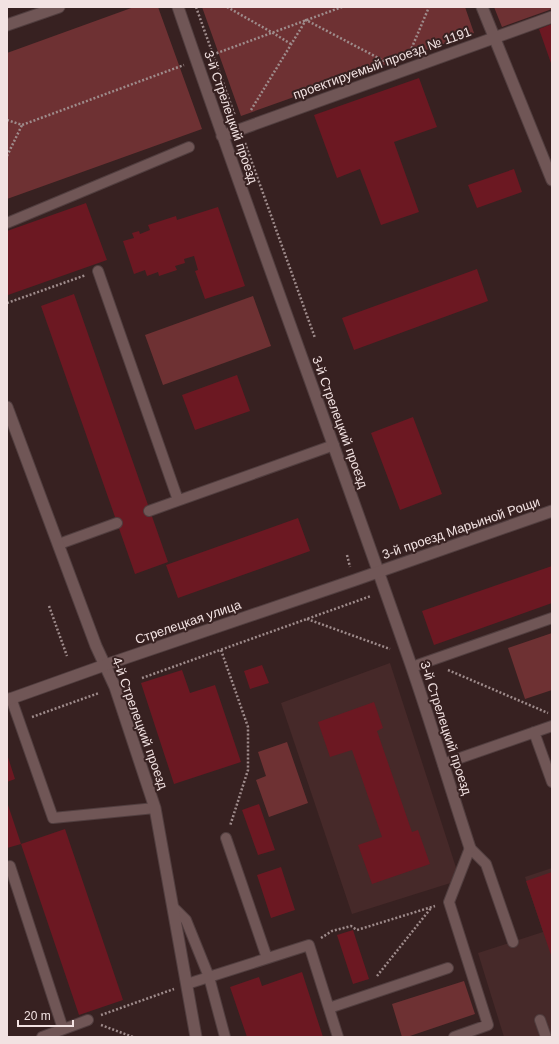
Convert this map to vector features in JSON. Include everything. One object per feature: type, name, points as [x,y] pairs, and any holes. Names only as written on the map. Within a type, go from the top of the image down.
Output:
[{"type":"street","points":[[7,25],[60,7]]},
{"type":"street","name":"3-й Стрелецкий проезд","points":[[178,7],[222,136],[334,444],[412,667],[470,848]]},
{"type":"street","points":[[482,7],[552,180]]},
{"type":"street","name":"проектируемый проезд № 1191","points":[[222,136],[552,17]]},
{"type":"street","name":"4-й Стрелецкий проезд","points":[[7,407],[96,646],[115,687],[155,808],[196,1037]]},
{"type":"street","name":"3-й проезд Марьиной Рощи","points":[[378,572],[552,511]]},
{"type":"street","name":"Стрелецкая улица","points":[[9,699],[378,572]]},
{"type":"lane","points":[[7,223],[189,147]]},
{"type":"lane","points":[[98,271],[178,500]]},
{"type":"lane","points":[[149,511],[334,444]]},
{"type":"lane","points":[[59,544],[117,523]]},
{"type":"lane","points":[[412,667],[552,618]]},
{"type":"lane","points":[[9,699],[20,722],[53,818],[155,808]]},
{"type":"lane","points":[[443,764],[552,726]]},
{"type":"lane","points":[[534,732],[552,782]]},
{"type":"lane","points":[[226,838],[267,958]]},
{"type":"lane","points":[[454,1037],[488,1026],[449,902],[470,848],[486,864],[513,942]]},
{"type":"lane","points":[[7,867],[10,866],[63,1029]]},
{"type":"lane","points":[[173,907],[186,920],[209,977],[225,1037]]},
{"type":"lane","points":[[187,984],[309,945],[338,1037]]},
{"type":"lane","points":[[329,1008],[448,968]]},
{"type":"lane","points":[[42,1037],[88,1020]]},
{"type":"lane","points":[[540,1020],[546,1037]]},
{"type":"path","points":[[196,7],[315,338]]},
{"type":"path","points":[[227,7],[291,44]]},
{"type":"path","points":[[332,11],[334,7]]},
{"type":"path","points":[[240,129],[306,20],[402,71],[429,7]]},
{"type":"path","points":[[7,120],[22,125],[7,156]]},
{"type":"path","points":[[7,303],[98,271]]},
{"type":"path","points":[[142,678],[385,591]]},
{"type":"path","points":[[49,606],[67,656]]},
{"type":"path","points":[[221,650],[248,727],[248,770],[226,838]]},
{"type":"path","points":[[20,722],[99,693]]},
{"type":"path","points":[[309,945],[332,931],[351,926],[357,930],[449,902]]},
{"type":"path","points":[[374,980],[432,907]]},
{"type":"path","points":[[88,1020],[187,984]]},
{"type":"path","points":[[88,1020],[133,1037]]},
{"type":"shaded area","points":[[134,7],[158,7],[202,129],[7,199],[7,53]]},
{"type":"shaded area","points":[[202,7],[465,7],[474,33],[241,116]]},
{"type":"shaded area","points":[[494,7],[552,7],[552,9],[502,27]]},
{"type":"shaded area","points":[[253,296],[271,346],[163,385],[145,335]]},
{"type":"shaded area","points":[[552,633],[552,690],[525,699],[508,648]]},
{"type":"shaded area","points":[[390,663],[460,880],[352,914],[281,703]]},
{"type":"shaded area","points":[[287,742],[308,803],[269,817],[256,780],[266,776],[258,752]]},
{"type":"shaded area","points":[[552,868],[552,1037],[504,1037],[478,953],[543,932],[525,877]]},
{"type":"shaded area","points":[[464,981],[475,1014],[407,1037],[402,1037],[392,1004]]},
{"type":"building","points":[[552,24],[552,66],[539,29]]},
{"type":"building","points":[[419,78],[437,127],[394,142],[419,212],[381,225],[360,169],[337,178],[314,115]]},
{"type":"building","points":[[514,169],[522,192],[477,208],[468,185]]},
{"type":"building","points":[[86,203],[107,260],[8,295],[7,231]]},
{"type":"building","points":[[218,207],[245,286],[205,299],[195,271],[198,270],[194,256],[184,259],[185,263],[175,266],[177,270],[159,276],[158,272],[147,276],[145,270],[134,274],[123,241],[134,238],[132,233],[139,231],[140,234],[150,230],[148,225],[176,216],[177,220]]},
{"type":"building","points":[[477,269],[488,301],[354,350],[342,318]]},
{"type":"building","points":[[74,294],[168,562],[135,574],[41,306]]},
{"type":"building","points":[[237,375],[250,411],[195,430],[182,395]]},
{"type":"building","points":[[413,417],[442,494],[400,510],[371,433]]},
{"type":"building","points":[[298,518],[310,551],[178,598],[166,565]]},
{"type":"building","points":[[552,566],[552,603],[434,645],[422,611]]},
{"type":"building","points":[[262,665],[269,683],[250,689],[244,671]]},
{"type":"building","points":[[182,670],[190,693],[215,685],[241,762],[174,784],[141,683]]},
{"type":"building","points":[[374,702],[383,728],[377,731],[412,832],[418,830],[430,864],[372,884],[358,845],[382,837],[352,750],[330,757],[318,722]]},
{"type":"building","points":[[7,754],[15,779],[7,782]]},
{"type":"building","points":[[7,802],[21,844],[7,848]]},
{"type":"building","points":[[259,804],[275,850],[258,855],[242,810]]},
{"type":"building","points":[[65,829],[123,1000],[79,1015],[21,844]]},
{"type":"building","points":[[281,867],[295,910],[271,918],[257,875]]},
{"type":"building","points":[[552,872],[552,958],[526,881]]},
{"type":"building","points":[[353,930],[369,979],[353,984],[337,935]]},
{"type":"building","points":[[302,972],[323,1037],[247,1037],[230,987],[259,977],[262,986]]}]
